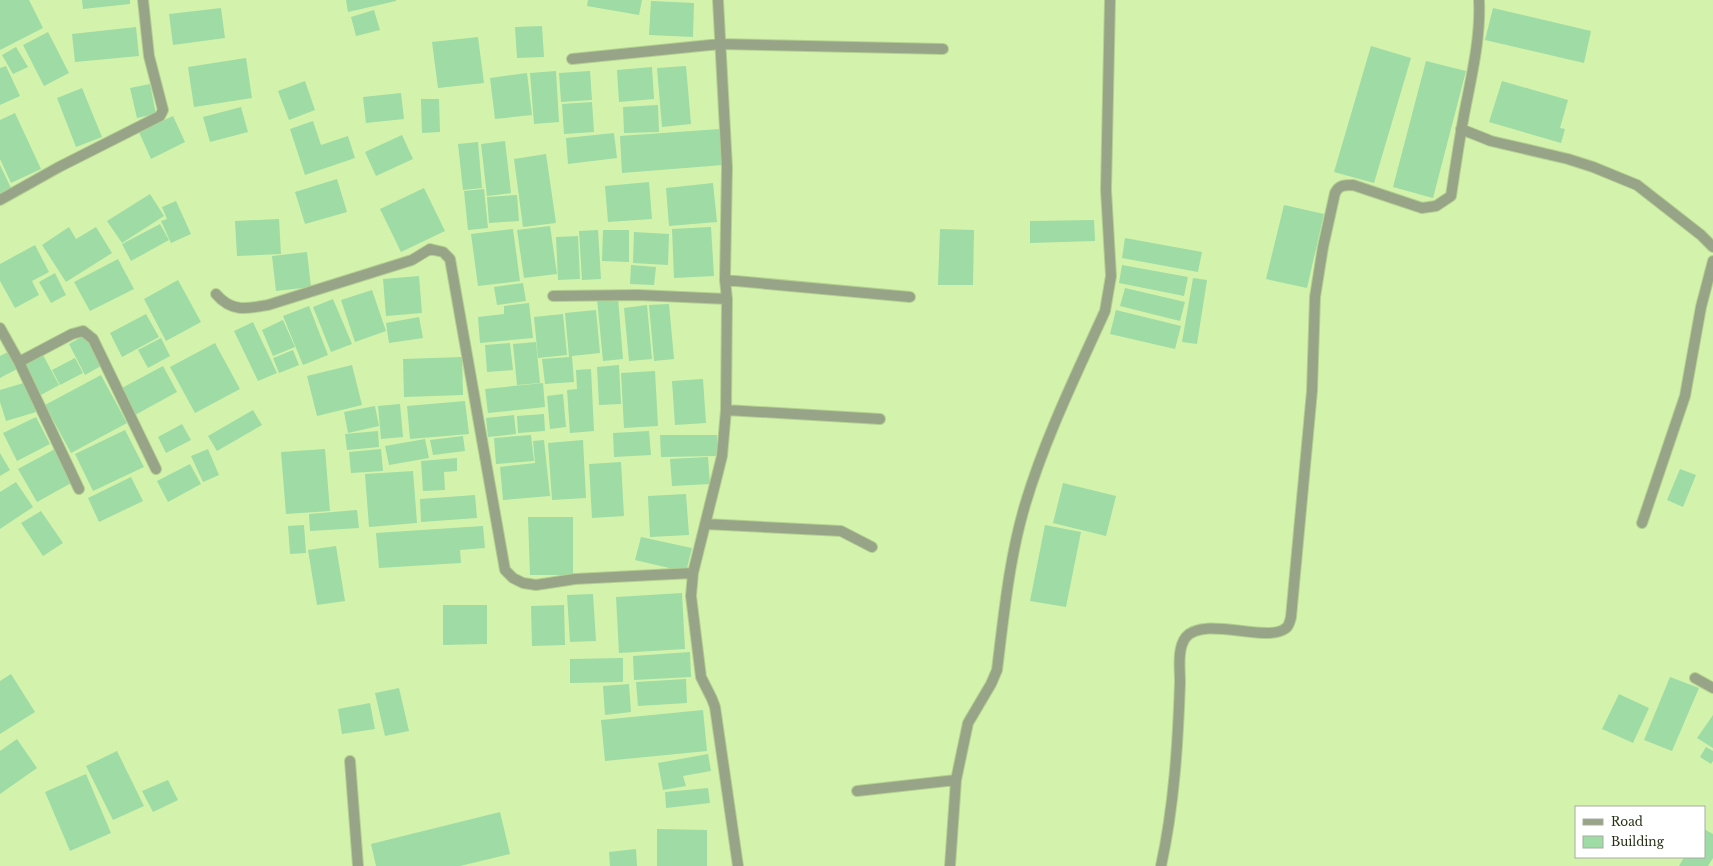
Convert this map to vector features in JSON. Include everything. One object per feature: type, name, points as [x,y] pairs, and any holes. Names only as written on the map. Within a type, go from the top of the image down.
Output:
[{"type":"street","points":[[0,200],[59,167],[160,116],[163,110],[149,56],[143,0]]},
{"type":"street","points":[[718,0],[728,167],[725,280],[727,300],[726,410],[722,456],[693,573],[691,596],[701,676],[715,707],[738,866]]},
{"type":"street","points":[[950,866],[956,780],[968,724],[991,684],[996,670],[1011,563],[1025,505],[1052,426],[1105,312],[1107,303],[1111,276],[1106,190],[1110,0]]},
{"type":"street","points":[[1161,866],[1171,814],[1179,708],[1181,648],[1186,637],[1200,630],[1216,628],[1268,633],[1279,632],[1287,627],[1291,617],[1312,391],[1315,297],[1323,247],[1335,193],[1338,188],[1343,185],[1353,185],[1422,208],[1436,206],[1451,196],[1478,34],[1479,0]]},
{"type":"street","points":[[572,59],[720,44],[943,49]]},
{"type":"street","points":[[1461,129],[1491,141],[1568,159],[1593,167],[1637,185],[1701,235],[1713,247]]},
{"type":"street","points":[[216,294],[223,302],[235,307],[245,309],[268,305],[412,260],[430,249],[443,252],[450,259],[506,570],[513,578],[523,583],[536,585],[575,579],[693,573]]},
{"type":"street","points":[[1642,523],[1685,396],[1702,307],[1713,261]]},
{"type":"street","points":[[725,280],[910,297]]},
{"type":"street","points":[[553,296],[638,294],[727,300]]},
{"type":"street","points":[[0,328],[19,362],[80,488]]},
{"type":"street","points":[[19,362],[72,334],[83,331],[93,339],[156,470]]},
{"type":"street","points":[[726,410],[880,419]]},
{"type":"street","points":[[706,524],[841,531],[872,547]]},
{"type":"street","points":[[1695,678],[1713,688]]},
{"type":"street","points":[[350,761],[358,866]]},
{"type":"street","points":[[857,791],[956,780]]},
{"type":"building","points":[[0,0],[29,0],[43,28],[0,50]]},
{"type":"building","points":[[82,0],[130,0],[130,4],[83,9]]},
{"type":"building","points":[[346,0],[396,0],[396,1],[348,12]]},
{"type":"building","points":[[588,0],[642,0],[639,15],[587,6]]},
{"type":"building","points":[[651,1],[694,3],[693,37],[649,35]]},
{"type":"building","points":[[221,8],[225,38],[173,45],[169,14]]},
{"type":"building","points":[[1493,8],[1591,31],[1584,63],[1485,40]]},
{"type":"building","points":[[374,10],[380,30],[356,36],[351,17]]},
{"type":"building","points":[[542,26],[544,57],[517,58],[515,27]]},
{"type":"building","points":[[136,27],[139,56],[75,62],[72,34]]},
{"type":"building","points":[[48,32],[69,73],[44,86],[23,45]]},
{"type":"building","points":[[478,37],[484,83],[438,88],[432,42]]},
{"type":"building","points":[[1371,46],[1411,58],[1374,183],[1334,172]]},
{"type":"building","points":[[16,47],[28,67],[13,74],[2,55]]},
{"type":"building","points":[[246,58],[252,98],[194,107],[188,67]]},
{"type":"building","points":[[1426,61],[1466,71],[1433,198],[1393,187]]},
{"type":"building","points":[[6,66],[20,96],[0,105],[0,68]]},
{"type":"building","points":[[686,66],[691,124],[662,127],[657,68]]},
{"type":"building","points":[[652,67],[654,99],[619,102],[617,70]]},
{"type":"building","points":[[556,71],[559,122],[534,124],[530,73]]},
{"type":"building","points":[[590,71],[592,100],[561,102],[559,73]]},
{"type":"building","points":[[527,73],[532,115],[495,119],[490,78]]},
{"type":"building","points":[[305,81],[315,110],[289,120],[278,91]]},
{"type":"building","points":[[1502,81],[1568,100],[1560,128],[1565,129],[1561,143],[1489,122]]},
{"type":"building","points":[[150,84],[156,114],[137,118],[130,88]]},
{"type":"building","points":[[82,88],[102,137],[76,147],[57,98]]},
{"type":"building","points":[[401,93],[404,119],[366,123],[363,97]]},
{"type":"building","points":[[421,99],[439,99],[440,132],[422,133]]},
{"type":"building","points":[[592,102],[594,132],[564,134],[562,104]]},
{"type":"building","points":[[658,105],[659,132],[624,133],[623,107]]},
{"type":"building","points":[[241,107],[248,132],[210,142],[203,117]]},
{"type":"building","points":[[15,113],[41,169],[11,183],[0,159],[0,120]]},
{"type":"building","points":[[173,116],[185,142],[151,159],[139,132]]},
{"type":"building","points":[[313,121],[321,145],[348,136],[355,158],[305,175],[290,129]]},
{"type":"building","points":[[720,129],[723,165],[622,173],[620,136]]},
{"type":"building","points":[[614,133],[617,158],[568,164],[566,138]]},
{"type":"building","points":[[402,135],[413,159],[376,176],[365,152]]},
{"type":"building","points":[[505,141],[511,193],[487,196],[481,144]]},
{"type":"building","points":[[478,142],[482,188],[463,190],[458,144]]},
{"type":"building","points":[[546,154],[556,223],[523,227],[514,159]]},
{"type":"building","points":[[0,165],[12,190],[0,196]]},
{"type":"building","points":[[337,179],[347,212],[305,224],[295,192]]},
{"type":"building","points":[[649,182],[652,219],[608,222],[605,186]]},
{"type":"building","points":[[713,183],[717,222],[669,226],[666,188]]},
{"type":"building","points":[[424,188],[445,231],[401,252],[380,209]]},
{"type":"building","points":[[484,189],[488,228],[468,230],[464,191]]},
{"type":"building","points":[[150,194],[164,216],[122,243],[107,221]]},
{"type":"building","points":[[517,195],[519,221],[489,223],[487,197]]},
{"type":"building","points":[[176,201],[191,234],[171,243],[161,221],[167,219],[162,207]]},
{"type":"building","points":[[1284,205],[1324,214],[1307,288],[1266,279]]},
{"type":"building","points":[[279,219],[281,254],[237,256],[235,221]]},
{"type":"building","points":[[1094,220],[1095,241],[1030,243],[1030,221]]},
{"type":"building","points":[[160,224],[169,240],[131,261],[122,244]]},
{"type":"building","points":[[550,226],[557,274],[524,278],[517,230]]},
{"type":"building","points":[[69,227],[76,239],[96,227],[112,253],[66,282],[42,245]]},
{"type":"building","points":[[711,227],[714,276],[674,278],[672,229]]},
{"type":"building","points":[[513,229],[520,281],[478,286],[471,234]]},
{"type":"building","points":[[940,229],[974,230],[973,285],[938,285]]},
{"type":"building","points":[[598,230],[601,279],[582,280],[579,231]]},
{"type":"building","points":[[603,230],[629,230],[629,262],[602,261]]},
{"type":"building","points":[[634,232],[669,234],[668,265],[633,263]]},
{"type":"building","points":[[578,236],[580,279],[558,280],[556,237]]},
{"type":"building","points":[[1125,238],[1202,252],[1198,272],[1122,258]]},
{"type":"building","points":[[35,245],[49,272],[32,281],[39,295],[15,308],[0,281],[0,264]]},
{"type":"building","points":[[307,252],[311,287],[276,291],[272,256]]},
{"type":"building","points":[[118,259],[134,289],[90,311],[74,282]]},
{"type":"building","points":[[631,265],[656,267],[654,285],[630,284]]},
{"type":"building","points":[[1122,265],[1188,277],[1184,296],[1119,283]]},
{"type":"building","points":[[55,273],[66,295],[51,303],[39,282]]},
{"type":"building","points":[[419,276],[422,313],[386,316],[383,279]]},
{"type":"building","points":[[1193,278],[1207,280],[1197,344],[1182,342]]},
{"type":"building","points":[[178,280],[201,322],[166,341],[144,299]]},
{"type":"building","points":[[523,283],[526,301],[497,305],[494,287]]},
{"type":"building","points":[[1125,288],[1185,302],[1180,321],[1120,306]]},
{"type":"building","points":[[372,290],[386,331],[355,342],[341,300]]},
{"type":"building","points":[[618,298],[623,359],[603,361],[597,299]]},
{"type":"building","points":[[333,299],[352,344],[331,352],[313,307]]},
{"type":"building","points":[[529,303],[533,338],[480,343],[478,317],[504,314],[504,306]]},
{"type":"building","points":[[669,304],[674,359],[654,361],[649,305]]},
{"type":"building","points":[[647,305],[652,359],[629,361],[624,308]]},
{"type":"building","points":[[309,306],[328,355],[303,365],[283,316]]},
{"type":"building","points":[[596,310],[600,353],[572,356],[574,382],[545,384],[542,359],[569,357],[565,313]]},
{"type":"building","points":[[1116,310],[1181,326],[1175,349],[1110,334]]},
{"type":"building","points":[[146,314],[159,337],[122,357],[110,333]]},
{"type":"building","points":[[563,314],[567,355],[538,358],[534,317]]},
{"type":"building","points":[[419,317],[423,338],[389,343],[386,323]]},
{"type":"building","points":[[283,320],[295,347],[273,356],[262,330]]},
{"type":"building","points":[[253,322],[277,373],[258,381],[234,331]]},
{"type":"building","points":[[85,335],[101,366],[85,375],[69,344]]},
{"type":"building","points":[[161,338],[170,356],[148,368],[138,350]]},
{"type":"building","points":[[536,342],[540,383],[517,385],[513,344]]},
{"type":"building","points":[[215,343],[240,389],[195,413],[170,367]]},
{"type":"building","points":[[510,343],[513,370],[487,372],[485,345]]},
{"type":"building","points":[[293,350],[299,365],[279,373],[273,358]]},
{"type":"building","points":[[8,352],[17,369],[0,378],[0,356]]},
{"type":"building","points":[[42,353],[59,385],[41,395],[23,363]]},
{"type":"building","points":[[462,357],[463,395],[404,397],[403,359]]},
{"type":"building","points":[[75,358],[83,373],[60,385],[52,370]]},
{"type":"building","points":[[352,365],[362,405],[317,416],[307,376]]},
{"type":"building","points":[[619,365],[621,404],[599,405],[597,367]]},
{"type":"building","points":[[163,366],[177,392],[135,415],[120,389]]},
{"type":"building","points":[[591,369],[594,431],[570,433],[567,390],[577,389],[576,370]]},
{"type":"building","points":[[655,371],[658,426],[624,428],[621,373]]},
{"type":"building","points":[[101,375],[127,423],[71,453],[45,405]]},
{"type":"building","points":[[703,379],[706,423],[675,425],[672,381]]},
{"type":"building","points":[[27,382],[36,412],[6,421],[0,402],[0,390]]},
{"type":"building","points":[[543,383],[545,407],[488,413],[485,389]]},
{"type":"building","points":[[563,394],[566,427],[550,429],[547,396]]},
{"type":"building","points":[[465,401],[469,434],[410,439],[407,406]]},
{"type":"building","points":[[400,404],[403,437],[381,439],[378,406]]},
{"type":"building","points":[[375,406],[379,426],[348,433],[344,412]]},
{"type":"building","points":[[253,410],[262,425],[217,451],[208,436]]},
{"type":"building","points":[[544,414],[545,431],[518,433],[517,416]]},
{"type":"building","points":[[514,415],[516,434],[488,437],[486,418]]},
{"type":"building","points":[[36,417],[50,444],[17,461],[3,433]]},
{"type":"building","points":[[182,424],[191,440],[166,453],[158,437]]},
{"type":"building","points":[[125,430],[144,467],[93,491],[75,454]]},
{"type":"building","points":[[378,431],[379,447],[347,450],[345,434]]},
{"type":"building","points":[[649,431],[651,455],[614,457],[613,433]]},
{"type":"building","points":[[531,435],[534,461],[496,464],[494,438]]},
{"type":"building","points":[[660,435],[717,435],[717,456],[661,457]]},
{"type":"building","points":[[463,436],[465,451],[433,455],[430,440]]},
{"type":"building","points":[[425,439],[429,458],[389,465],[385,446]]},
{"type":"building","points":[[544,440],[550,496],[503,500],[500,467],[535,463],[533,441]]},
{"type":"building","points":[[583,440],[586,498],[552,500],[548,443]]},
{"type":"building","points":[[55,449],[73,482],[37,502],[18,469]]},
{"type":"building","points":[[208,449],[219,475],[203,482],[191,456]]},
{"type":"building","points":[[325,449],[330,511],[286,514],[281,452]]},
{"type":"building","points":[[381,449],[383,471],[351,473],[349,452]]},
{"type":"building","points":[[0,453],[10,470],[0,476]]},
{"type":"building","points":[[708,457],[710,484],[672,486],[670,459]]},
{"type":"building","points":[[457,458],[457,471],[444,472],[445,490],[423,491],[421,461]]},
{"type":"building","points":[[621,462],[624,516],[592,518],[589,464]]},
{"type":"building","points":[[190,464],[201,484],[168,502],[157,481]]},
{"type":"building","points":[[1680,469],[1696,475],[1683,507],[1667,500]]},
{"type":"building","points":[[413,471],[417,523],[369,527],[365,474]]},
{"type":"building","points":[[131,477],[143,501],[99,522],[88,498]]},
{"type":"building","points":[[16,482],[33,507],[0,529],[0,492]]},
{"type":"building","points":[[1063,483],[1116,496],[1106,536],[1053,523]]},
{"type":"building","points":[[686,494],[689,535],[650,537],[648,496]]},
{"type":"building","points":[[475,495],[477,518],[421,522],[420,499]]},
{"type":"building","points":[[357,510],[359,528],[310,531],[309,514]]},
{"type":"building","points":[[41,511],[63,543],[43,556],[21,523]]},
{"type":"building","points":[[528,517],[573,517],[573,575],[530,575]]},
{"type":"building","points":[[304,525],[306,553],[290,554],[288,526]]},
{"type":"building","points":[[1045,525],[1081,532],[1066,607],[1030,601]]},
{"type":"building","points":[[483,526],[485,548],[460,550],[461,563],[379,568],[376,533]]},
{"type":"building","points":[[641,537],[692,548],[686,572],[635,560]]},
{"type":"building","points":[[336,546],[345,601],[317,605],[308,550]]},
{"type":"building","points":[[682,593],[685,649],[619,653],[616,597]]},
{"type":"building","points":[[593,594],[596,641],[570,642],[567,595]]},
{"type":"building","points":[[443,605],[487,605],[487,644],[443,645]]},
{"type":"building","points":[[564,605],[565,645],[532,646],[531,606]]},
{"type":"building","points":[[690,652],[691,677],[634,680],[633,656]]},
{"type":"building","points":[[623,658],[623,682],[570,683],[570,659]]},
{"type":"building","points":[[11,674],[35,712],[0,734],[0,681]]},
{"type":"building","points":[[1670,677],[1699,688],[1672,751],[1644,740]]},
{"type":"building","points":[[686,679],[687,703],[638,706],[636,682]]},
{"type":"building","points":[[629,684],[631,712],[605,715],[603,686]]},
{"type":"building","points":[[399,688],[409,731],[385,736],[375,693]]},
{"type":"building","points":[[1619,694],[1649,708],[1633,743],[1602,729]]},
{"type":"building","points":[[370,703],[375,729],[342,734],[338,709]]},
{"type":"building","points":[[703,710],[707,751],[605,761],[601,720]]},
{"type":"building","points":[[1713,715],[1713,748],[1697,738]]},
{"type":"building","points":[[17,739],[37,768],[0,794],[0,751]]},
{"type":"building","points":[[1706,747],[1713,751],[1713,761],[1711,764],[1700,757]]},
{"type":"building","points":[[117,751],[144,806],[113,820],[86,766]]},
{"type":"building","points":[[708,754],[711,771],[683,776],[686,786],[663,790],[658,763]]},
{"type":"building","points":[[86,774],[111,833],[70,851],[45,792]]},
{"type":"building","points":[[168,780],[178,800],[153,812],[142,791]]},
{"type":"building","points":[[708,788],[710,803],[666,808],[665,792]]},
{"type":"building","points":[[500,812],[510,854],[460,866],[376,866],[371,844]]},
{"type":"building","points":[[657,829],[707,830],[707,866],[657,866]]},
{"type":"building","points":[[1705,830],[1713,834],[1713,858],[1708,866],[1679,866],[1683,858],[1705,858]]},
{"type":"building","points":[[636,849],[637,866],[610,866],[609,852]]}]
